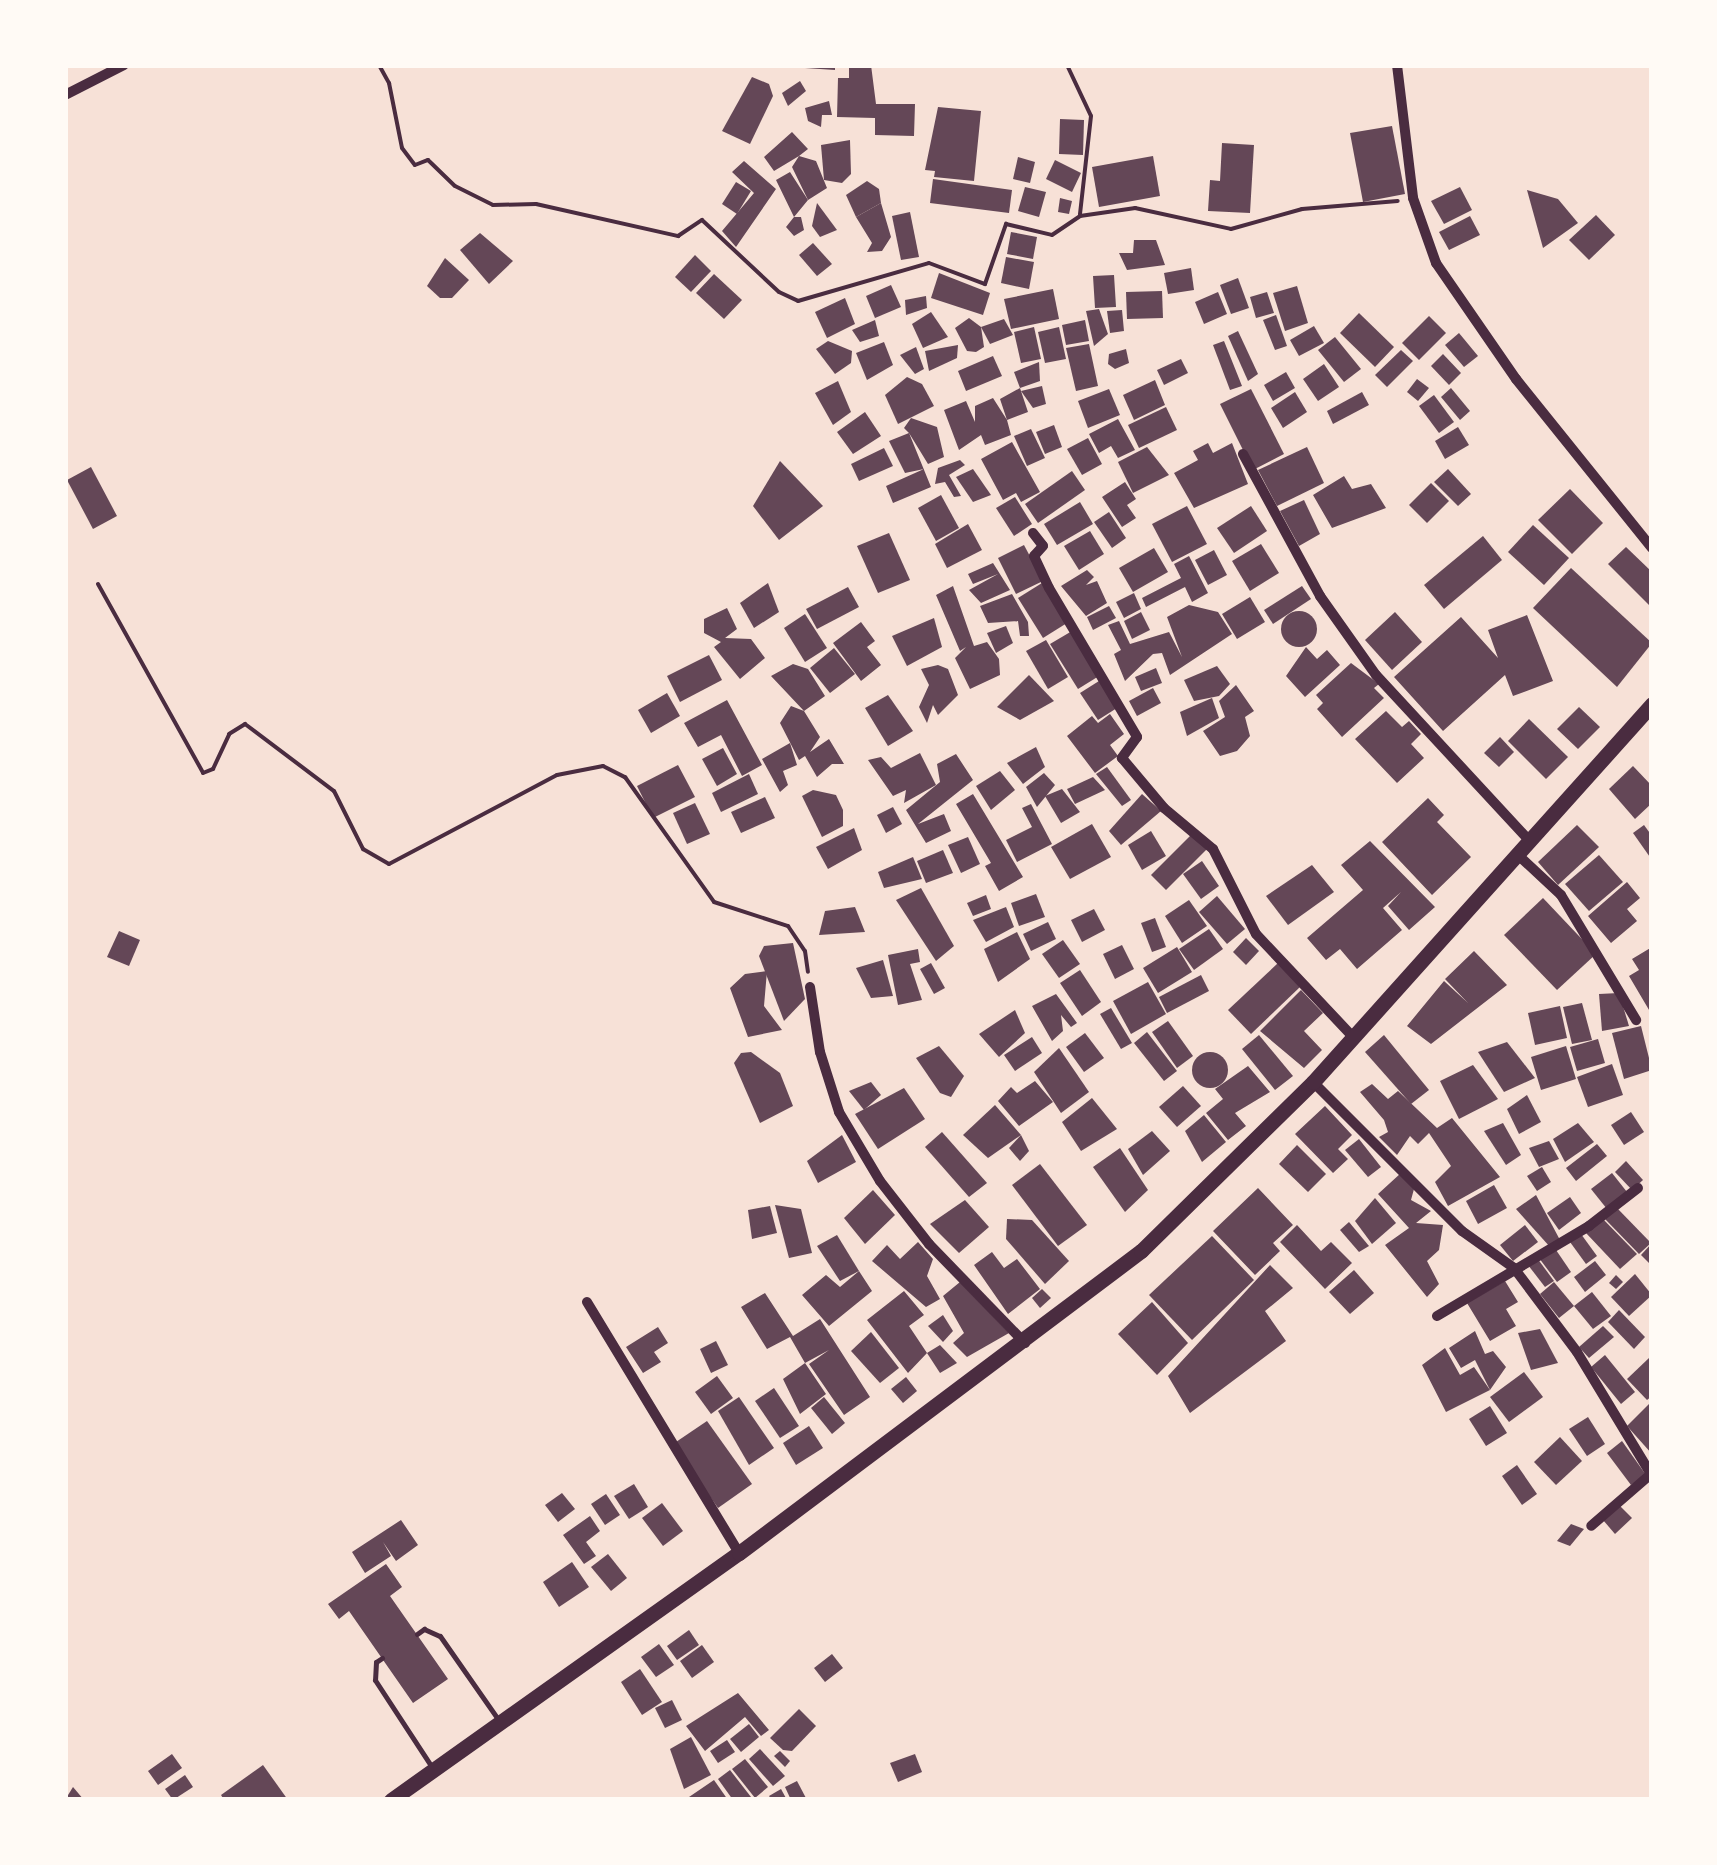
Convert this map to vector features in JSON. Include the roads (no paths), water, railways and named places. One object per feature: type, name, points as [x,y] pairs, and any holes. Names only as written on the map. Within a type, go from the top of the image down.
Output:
[{"type":"main road","points":[[392,1800],[1026,1343],[1199,1198],[1314,1082],[1652,704]]},
{"type":"street","points":[[65,95],[124,65]]},
{"type":"street","points":[[1396,65],[1413,198],[1436,263],[1496,352],[1652,548]]},
{"type":"street","points":[[1243,454],[1300,563],[1376,676],[1529,840]]},
{"type":"street","points":[[1033,533],[1042,546],[1034,556],[1050,588],[1137,736],[1122,758],[1164,808],[1213,848],[1256,934],[1354,1038]]},
{"type":"street","points":[[1516,854],[1561,895],[1636,1020]]},
{"type":"street","points":[[810,987],[820,1052],[839,1112],[880,1181],[928,1244],[1026,1343]]},
{"type":"street","points":[[1314,1082],[1462,1232],[1514,1268],[1577,1352],[1648,1460],[1651,1474],[1591,1526]]},
{"type":"street","points":[[1437,1316],[1638,1188]]},
{"type":"street","points":[[587,1302],[739,1553]]},
{"type":"lane","points":[[417,1634],[424,1629],[440,1636],[501,1724]]},
{"type":"lane","points":[[382,1658],[376,1662],[375,1680],[434,1770]]}]
